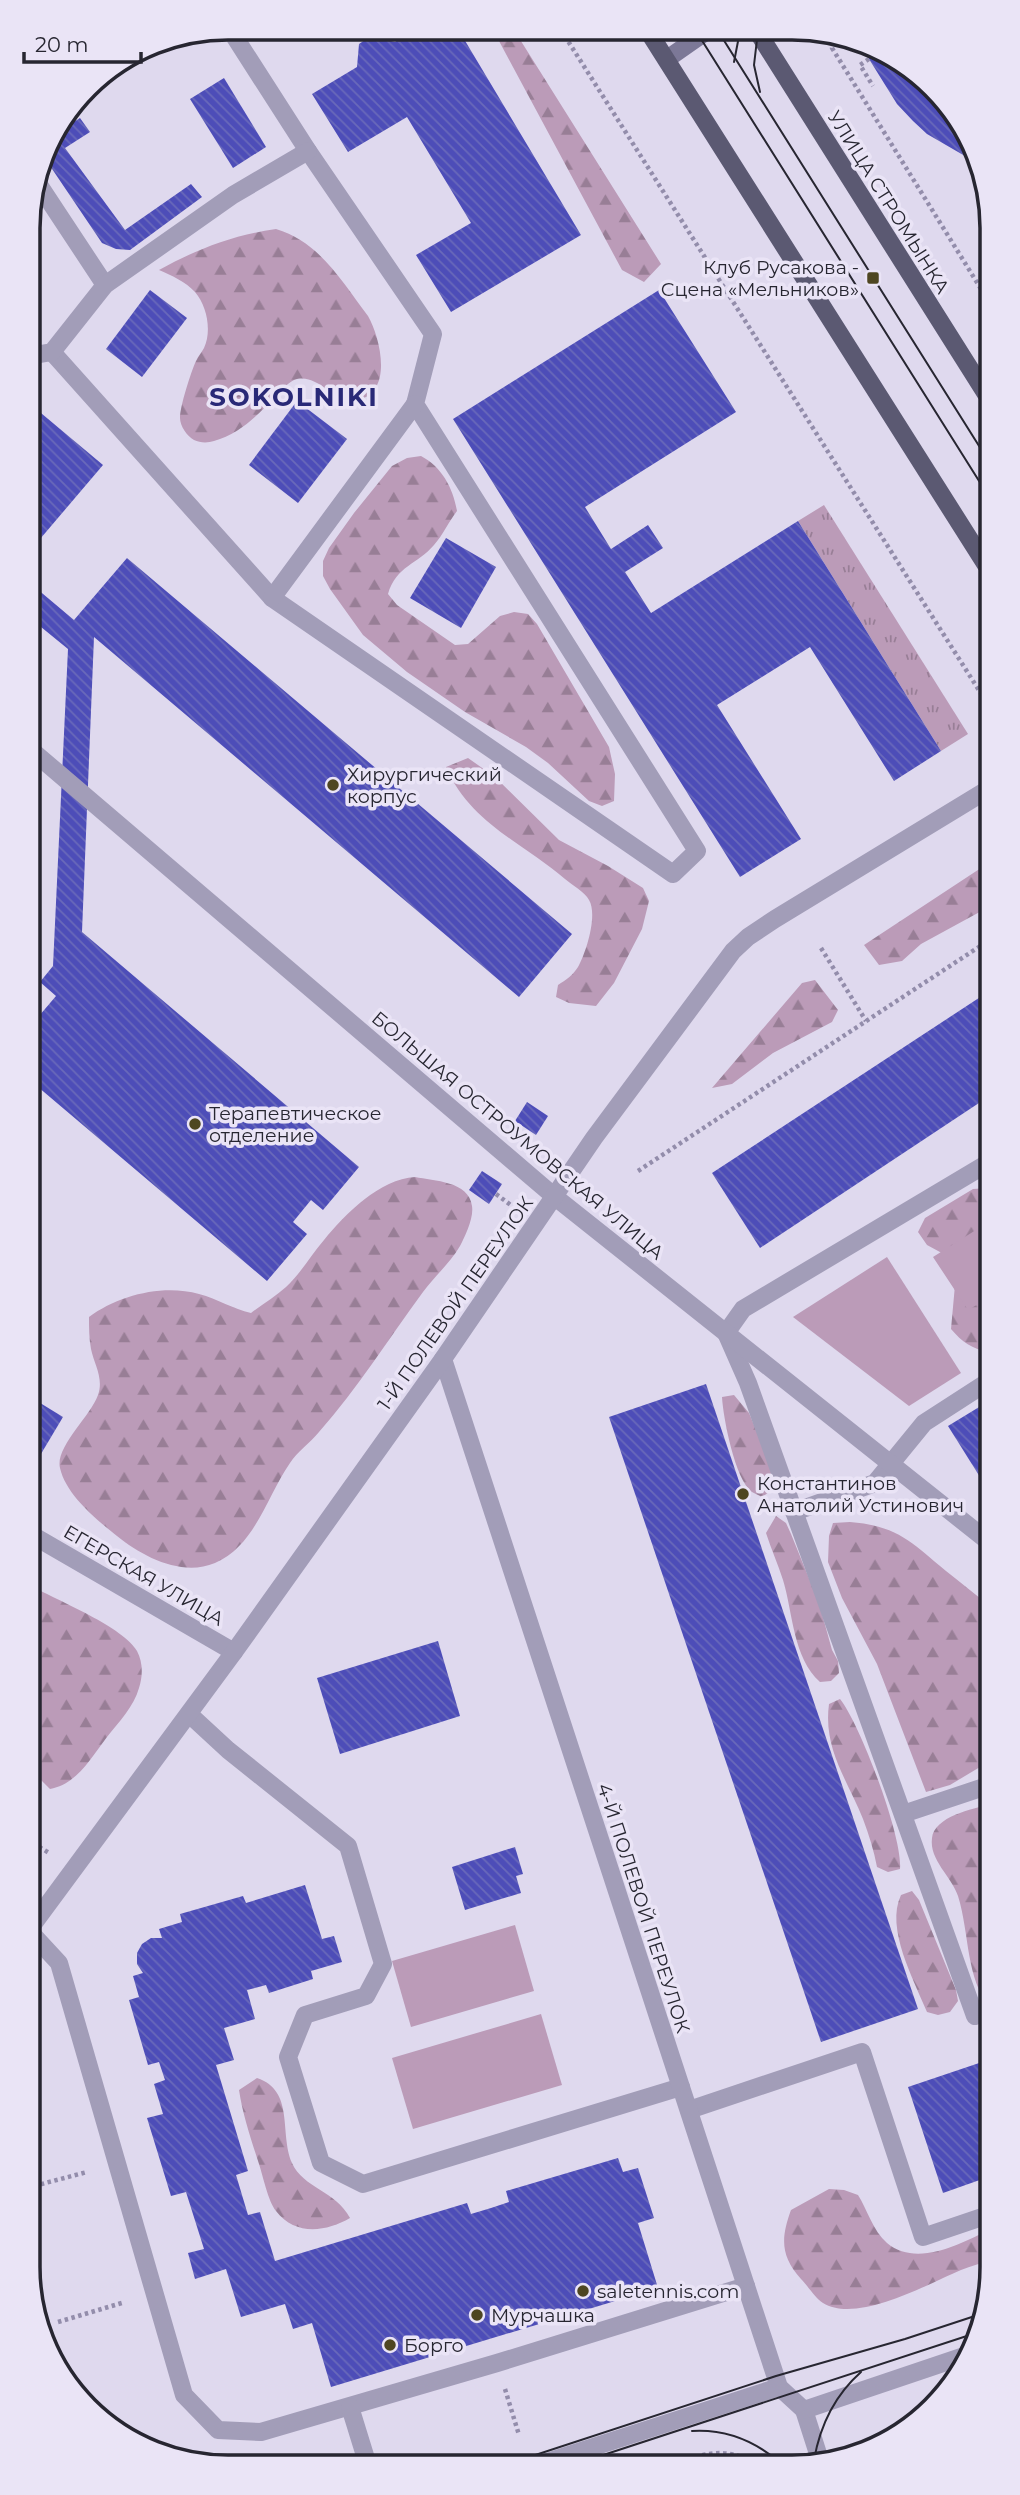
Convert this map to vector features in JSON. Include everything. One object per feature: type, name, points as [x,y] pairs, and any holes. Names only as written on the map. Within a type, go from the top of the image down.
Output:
[{"type":"main road","points":[[654,40],[980,555]]},
{"type":"main road","name":"УЛИЦА СТРОМЫНКА","points":[[763,40],[980,384]]},
{"type":"street","points":[[237,40],[308,151],[433,334],[415,404],[272,598]]},
{"type":"street","points":[[667,59],[695,40]]},
{"type":"street","points":[[41,354],[52,352],[105,285],[233,195],[308,151]]},
{"type":"street","points":[[44,193],[105,285]]},
{"type":"street","points":[[52,352],[272,598],[673,874],[697,851],[415,404]]},
{"type":"street","name":"БОЛЬШАЯ ОСТРОУМОВСКАЯ УЛИЦА","points":[[41,758],[555,1197],[979,1534]]},
{"type":"street","name":"1-Й ПОЛЕВОЙ ПЕРЕУЛОК","points":[[40,1915],[234,1652],[443,1359],[593,1138],[733,951],[748,937],[980,794]]},
{"type":"street","points":[[975,2016],[748,1383],[726,1333],[743,1309],[980,1168]]},
{"type":"street","name":"4-Й ПОЛЕВОЙ ПЕРЕУЛОК","points":[[443,1359],[779,2387],[804,2410],[818,2453]]},
{"type":"street","points":[[794,1512],[875,1483],[924,1423],[979,1387]]},
{"type":"street","name":"ЕГЕРСКАЯ УЛИЦА","points":[[40,1540],[234,1652]]},
{"type":"street","points":[[189,1714],[228,1750],[348,1846],[380,1951],[383,1964],[366,1996],[305,2015],[288,2057],[321,2163],[363,2184],[681,2087]]},
{"type":"street","points":[[903,1814],[979,1788]]},
{"type":"street","points":[[40,1943],[59,1963],[184,2395],[218,2430],[261,2432],[746,2286]]},
{"type":"street","points":[[689,2110],[862,2052],[923,2237],[979,2218]]},
{"type":"street","points":[[804,2410],[955,2359]]},
{"type":"street","points":[[569,2455],[779,2387]]},
{"type":"street","points":[[350,2407],[365,2455]]},
{"type":"path","points":[[567,40],[980,692]]},
{"type":"path","points":[[832,45],[980,287]]},
{"type":"path","points":[[869,59],[860,65],[873,86]]},
{"type":"path","points":[[638,1171],[980,946]]},
{"type":"path","points":[[821,948],[866,1021]]},
{"type":"path","points":[[496,1194],[512,1206]]},
{"type":"path","points":[[40,1848],[52,1855]]},
{"type":"path","points":[[40,2184],[87,2172]]},
{"type":"path","points":[[58,2322],[125,2302]]},
{"type":"path","points":[[497,2363],[519,2435]]},
{"type":"path","points":[[701,2455],[732,2452],[739,2455]]},
{"type":"green space","points":[[520,40],[661,264],[644,282],[622,270],[499,41]]},
{"type":"green space","points":[[276,229],[292,235],[318,253],[368,316],[380,350],[380,375],[376,386],[369,395],[350,400],[310,380],[294,380],[239,429],[212,442],[196,441],[184,430],[180,418],[191,373],[208,334],[207,319],[203,304],[195,292],[183,282],[159,270],[216,244]]},
{"type":"green space","points":[[421,456],[441,472],[453,494],[457,511],[434,545],[396,577],[388,594],[397,605],[455,645],[468,644],[500,616],[514,612],[528,614],[537,624],[609,747],[615,774],[614,801],[602,806],[589,801],[548,763],[526,747],[465,712],[407,672],[363,635],[330,589],[323,576],[323,561],[329,548],[392,466],[407,458]]},
{"type":"green space","points":[[824,505],[968,734],[941,751],[798,521]]},
{"type":"green space","points":[[468,758],[495,777],[559,840],[643,888],[649,901],[642,929],[614,983],[596,1006],[569,1003],[556,997],[558,985],[576,970],[584,953],[592,924],[589,900],[549,866],[498,830],[469,803],[446,767]]},
{"type":"green space","points":[[980,869],[980,912],[921,944],[902,961],[879,965],[864,945]]},
{"type":"green space","points":[[815,980],[838,1010],[832,1022],[773,1053],[732,1084],[712,1088],[802,983]]},
{"type":"green space","points":[[415,1177],[441,1181],[464,1191],[472,1211],[464,1237],[456,1252],[423,1292],[346,1398],[293,1459],[259,1519],[240,1545],[215,1563],[189,1568],[176,1566],[163,1563],[139,1551],[92,1515],[75,1497],[60,1468],[60,1460],[68,1441],[94,1404],[100,1389],[90,1345],[89,1317],[127,1297],[171,1290],[199,1294],[251,1313],[286,1287],[333,1230],[364,1199],[389,1184]]},
{"type":"green space","points":[[973,1189],[980,1189],[979,1350],[959,1338],[951,1329],[955,1285],[951,1258],[927,1245],[918,1232],[925,1218]]},
{"type":"green space","points":[[979,1228],[979,1303],[968,1310],[933,1257]]},
{"type":"green space","points":[[887,1257],[961,1373],[909,1406],[793,1317]]},
{"type":"green space","points":[[734,1395],[749,1413],[777,1480],[772,1490],[762,1497],[746,1485],[731,1448],[722,1397]]},
{"type":"green space","points":[[776,1516],[786,1523],[819,1603],[832,1650],[838,1661],[839,1673],[831,1681],[820,1682],[804,1661],[799,1648],[783,1580],[766,1533]]},
{"type":"green space","points":[[833,1523],[866,1524],[903,1537],[979,1597],[979,1767],[950,1785],[926,1792],[877,1664],[842,1598],[828,1562],[829,1536]]},
{"type":"green space","points":[[40,1591],[119,1633],[137,1651],[142,1669],[137,1695],[121,1720],[76,1776],[50,1789],[40,1779]]},
{"type":"green space","points":[[840,1699],[869,1755],[879,1781],[895,1832],[900,1869],[888,1872],[877,1867],[863,1819],[833,1750],[828,1720],[829,1704]]},
{"type":"green space","points":[[979,1808],[979,1989],[972,1970],[958,1896],[937,1861],[932,1846],[934,1831],[940,1824],[965,1811]]},
{"type":"green space","points":[[912,1891],[919,1900],[956,1990],[958,2001],[950,2012],[938,2015],[927,2012],[903,1954],[896,1923],[897,1908],[901,1895]]},
{"type":"green space","points":[[515,1925],[534,1991],[411,2027],[392,1961]]},
{"type":"green space","points":[[541,2014],[562,2085],[413,2129],[392,2058]]},
{"type":"green space","points":[[257,2078],[277,2092],[284,2114],[288,2151],[297,2171],[337,2202],[350,2218],[321,2229],[311,2229],[292,2225],[276,2211],[266,2188],[239,2090]]},
{"type":"green space","points":[[829,2189],[844,2190],[858,2195],[878,2232],[887,2243],[899,2250],[912,2253],[939,2251],[979,2235],[979,2264],[892,2300],[854,2309],[837,2308],[817,2298],[789,2262],[784,2238],[791,2210]]},
{"type":"building","points":[[365,40],[465,40],[581,235],[451,312],[416,255],[471,223],[407,117],[348,152],[312,94],[357,67],[359,44]]},
{"type":"building","points":[[867,57],[886,65],[925,95],[955,134],[965,156],[927,134],[897,104]]},
{"type":"building","points":[[224,78],[266,147],[233,168],[190,99]]},
{"type":"building","points":[[80,118],[90,132],[65,148],[125,230],[191,184],[202,197],[130,250],[116,249],[102,243],[51,168],[65,134]]},
{"type":"building","points":[[150,290],[187,318],[142,377],[106,349]]},
{"type":"building","points":[[659,290],[736,412],[585,507],[611,549],[648,525],[663,548],[625,572],[651,613],[798,521],[941,751],[894,781],[810,647],[717,705],[801,839],[740,877],[453,419]]},
{"type":"building","points":[[297,401],[347,439],[298,503],[249,465]]},
{"type":"building","points":[[41,413],[103,465],[41,538]]},
{"type":"building","points":[[446,538],[496,567],[461,628],[410,598]]},
{"type":"building","points":[[127,558],[572,934],[519,997],[94,637],[82,932],[359,1167],[323,1210],[311,1200],[293,1222],[307,1234],[267,1281],[41,1089],[41,1014],[56,996],[41,981],[53,966],[68,649],[41,627],[41,592],[74,620]]},
{"type":"building","points":[[980,997],[980,1103],[760,1248],[712,1173]]},
{"type":"building","points":[[527,1102],[548,1116],[536,1135],[515,1121]]},
{"type":"building","points":[[482,1171],[502,1184],[489,1204],[469,1190]]},
{"type":"building","points":[[706,1384],[918,2009],[821,2042],[609,1417]]},
{"type":"building","points":[[40,1403],[63,1417],[40,1455]]},
{"type":"building","points":[[979,1407],[979,1476],[948,1426]]},
{"type":"building","points":[[438,1641],[460,1716],[340,1754],[317,1678]]},
{"type":"building","points":[[515,1847],[523,1874],[516,1876],[521,1893],[465,1910],[452,1867]]},
{"type":"building","points":[[305,1885],[322,1939],[334,1936],[342,1962],[311,1971],[313,1979],[269,1993],[266,1985],[247,1990],[255,2019],[224,2028],[234,2060],[216,2065],[248,2171],[236,2175],[248,2215],[260,2212],[275,2261],[467,2203],[471,2214],[491,2208],[509,2202],[506,2191],[618,2158],[623,2172],[638,2168],[654,2218],[638,2223],[658,2288],[331,2387],[312,2323],[293,2329],[285,2304],[241,2317],[226,2269],[195,2279],[188,2253],[204,2249],[186,2192],[171,2196],[147,2118],[163,2114],[154,2084],[165,2080],[159,2062],[148,2065],[129,2000],[139,1997],[133,1976],[143,1973],[137,1964],[137,1953],[142,1944],[151,1938],[162,1938],[159,1929],[182,1922],[180,1914],[243,1896],[246,1903]]},
{"type":"building","points":[[979,2063],[979,2180],[943,2193],[908,2087]]},
{"type":"tram line","points":[[702,40],[980,482]]},
{"type":"tram line","points":[[724,40],[980,447]]},
{"type":"tram line","points":[[734,62],[738,40]]},
{"type":"tram line","points":[[757,40],[754,65],[760,92]]},
{"type":"tram line","points":[[535,2455],[776,2376],[972,2317]]},
{"type":"tram line","points":[[603,2455],[966,2336]]},
{"type":"tram line","points":[[816,2453],[820,2435],[836,2401],[861,2372]]},
{"type":"tram line","points":[[692,2431],[716,2432],[738,2437],[770,2455]]},
{"type":"place","name":"Клуб Русакова - Сцена «Мельников»","points":[[873,278]]},
{"type":"place","name":"Хирургический корпус","points":[[333,785]]},
{"type":"place","name":"Терапевтическое отделение","points":[[195,1124]]},
{"type":"place","name":"Константинов Анатолий Устинович","points":[[743,1494]]},
{"type":"place","name":"saletennis.com","points":[[583,2291]]},
{"type":"place","name":"Мурчашка","points":[[477,2315]]},
{"type":"place","name":"Борго","points":[[390,2345]]},
{"type":"district","name":"SOKOLNIKI","points":[[294,397]]}]
